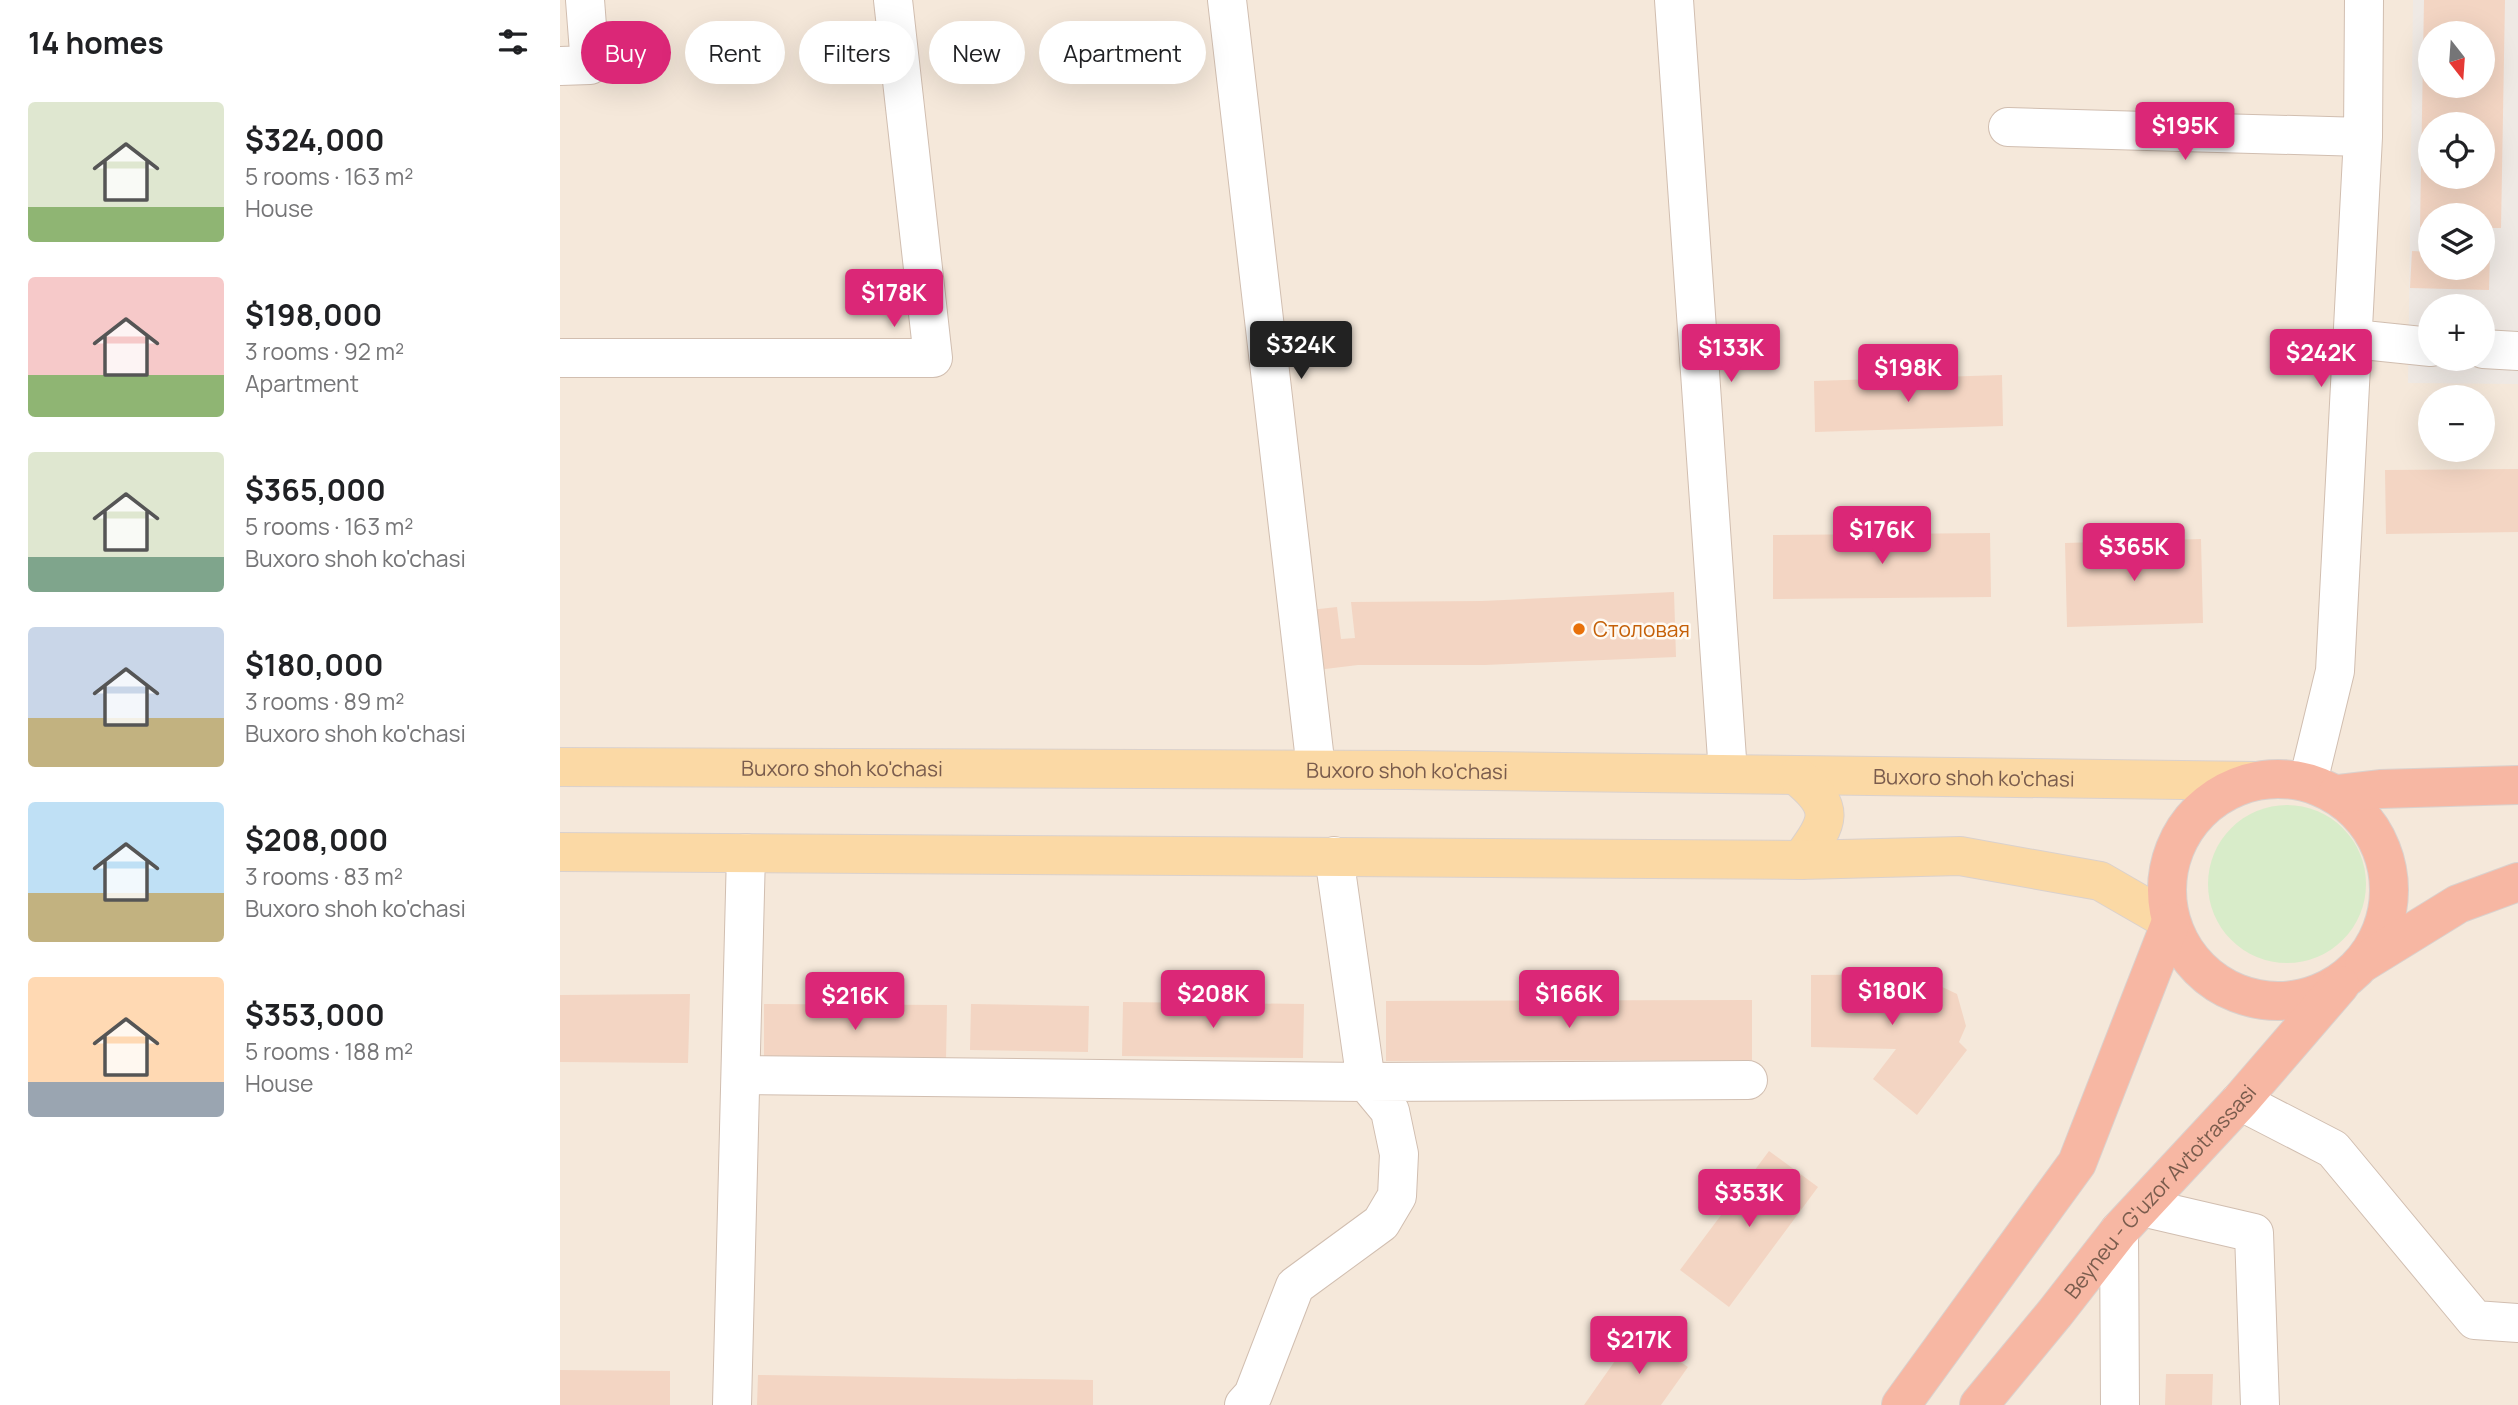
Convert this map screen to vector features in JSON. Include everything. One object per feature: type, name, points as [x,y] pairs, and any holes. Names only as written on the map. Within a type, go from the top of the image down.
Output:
[{"type":"highway","name":"Beyneu - G'uzor Avtotrassasi","points":[[2518,785],[2380,789],[2323,788],[2282,778],[2256,781],[2231,789],[2208,803],[2190,822],[2176,845],[2168,870],[2167,897],[2172,922],[2182,946],[2198,968],[2218,984],[2242,995],[2268,1001],[2294,1000],[2320,993],[2458,904],[2518,882]]},
{"type":"highway","name":"Beyneu - G'uzor Avtotrassasi","points":[[1979,1405],[2131,1219],[2240,1101],[2376,944],[2385,924],[2389,902],[2389,876],[2383,852],[2372,828],[2354,808],[2323,788]]},
{"type":"highway","name":"Beyneu - G'uzor Avtotrassasi","points":[[1901,1405],[2077,1163],[2172,922]]},
{"type":"main road","name":"Buxoro shoh ko'chasi","points":[[560,767],[1316,769],[2256,781]]},
{"type":"main road","points":[[1797,776],[1819,797],[1825,818],[1822,830],[1801,860]]},
{"type":"main road","points":[[560,852],[1801,860],[1960,856],[2100,881],[2172,922]]},
{"type":"street","points":[[560,66],[590,65],[585,0]]},
{"type":"street","points":[[560,358],[933,358],[893,0]]},
{"type":"street","points":[[1227,0],[1316,769]]},
{"type":"street","points":[[1674,0],[1728,773]]},
{"type":"street","points":[[2323,788],[2335,670],[2354,339],[2363,137],[2364,0]]},
{"type":"street","points":[[2008,127],[2363,137]]},
{"type":"street","points":[[2354,339],[2418,346]]},
{"type":"street","points":[[2495,350],[2518,351]]},
{"type":"street","points":[[732,1405],[746,853]]},
{"type":"street","points":[[1254,1402],[1295,1286],[1381,1223],[1397,1196],[1399,1154],[1390,1111],[1366,1082],[1334,856]]},
{"type":"street","points":[[741,1075],[1366,1082],[1748,1080]]},
{"type":"street","points":[[2240,1101],[2333,1149],[2475,1320],[2518,1323]]},
{"type":"street","points":[[2120,1405],[2131,1219],[2254,1233],[2260,1405]]},
{"type":"shaded area","points":[[560,0],[2518,0],[2518,1405],[560,1405]]},
{"type":"shaded area","points":[[2413,0],[2518,0],[2518,384],[2408,383]]},
{"type":"green space","points":[[2287,805],[2317,811],[2343,828],[2360,854],[2366,884],[2360,914],[2343,940],[2317,957],[2287,963],[2257,957],[2231,940],[2214,914],[2208,884],[2214,854],[2231,828],[2257,811]]},
{"type":"building","points":[[2424,0],[2505,0],[2501,228],[2495,228],[2495,203],[2420,203],[2421,189],[2495,189],[2495,112],[2422,112],[2422,98],[2496,98],[2496,21],[2424,21]]},
{"type":"building","points":[[2412,251],[2418,251],[2418,280],[2489,280],[2489,290],[2410,288]]},
{"type":"building","points":[[2002,375],[2003,426],[1815,432],[1814,381]]},
{"type":"building","points":[[2518,469],[2518,532],[2386,534],[2385,470]]},
{"type":"building","points":[[1990,533],[1991,597],[1773,599],[1773,535]]},
{"type":"building","points":[[2201,539],[2203,623],[2067,627],[2065,543]]},
{"type":"building","points":[[1674,592],[1676,657],[1485,665],[1358,665],[1317,670],[1310,610],[1337,607],[1341,639],[1355,638],[1351,602],[1482,601]]},
{"type":"building","points":[[1937,974],[1938,985],[1957,994],[1966,1026],[1959,1042],[1967,1050],[1917,1115],[1873,1079],[1896,1049],[1811,1047],[1811,975]]},
{"type":"building","points":[[690,994],[688,1063],[560,1062],[560,995]]},
{"type":"building","points":[[1752,1000],[1752,1060],[1386,1061],[1386,1001]]},
{"type":"building","points":[[1123,1002],[1304,1004],[1303,1058],[1122,1056]]},
{"type":"building","points":[[764,1004],[947,1005],[946,1061],[764,1060]]},
{"type":"building","points":[[971,1004],[1089,1006],[1088,1052],[970,1050]]},
{"type":"building","points":[[1769,1151],[1818,1187],[1729,1307],[1680,1270]]},
{"type":"building","points":[[1636,1331],[1688,1367],[1661,1405],[1584,1405]]},
{"type":"building","points":[[560,1370],[670,1371],[670,1405],[560,1405]]},
{"type":"building","points":[[2166,1374],[2213,1374],[2212,1405],[2165,1405]]},
{"type":"building","points":[[758,1375],[1093,1380],[1093,1405],[757,1405]]},
{"type":"place","name":"Столовая","points":[[1579,629]]}]
